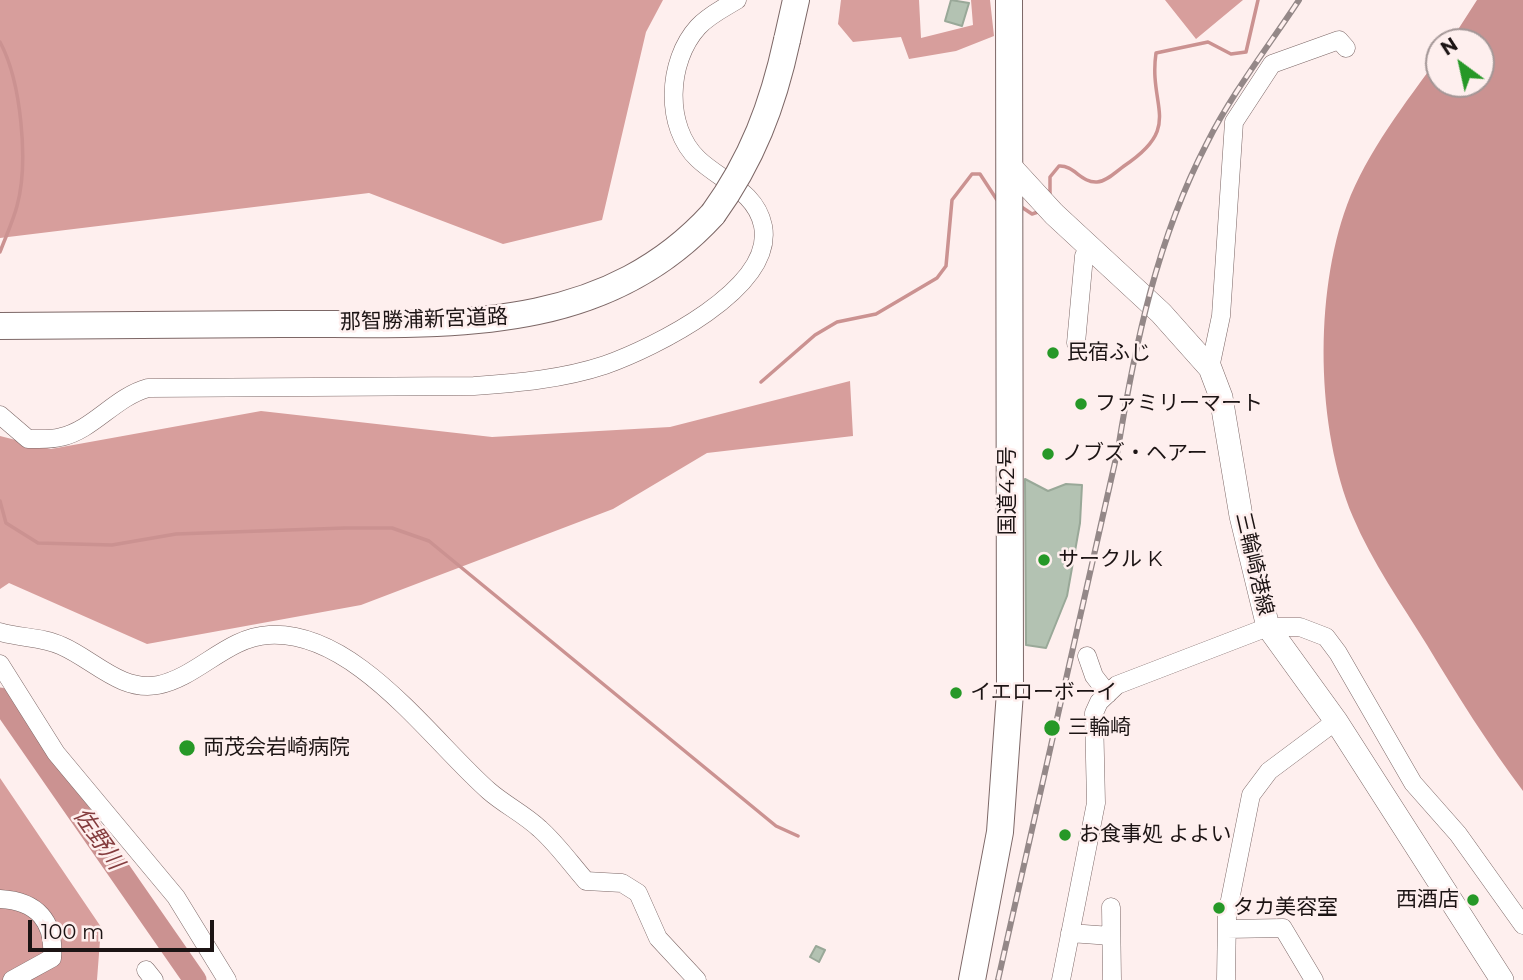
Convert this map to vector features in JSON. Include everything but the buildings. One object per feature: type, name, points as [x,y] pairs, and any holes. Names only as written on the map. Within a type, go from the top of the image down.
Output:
[{"type":"highway","name":"那智勝浦新宮道路","points":[[0,326],[432,323],[518,316],[578,302],[631,280],[677,250],[713,214],[747,162],[762,131],[777,86],[796,0]]},
{"type":"highway","name":"国道42号","points":[[972,980],[1000,832],[1010,692],[1017,200],[1009,164],[1009,0]]},
{"type":"main road","name":"三輪崎港線","points":[[1017,200],[1054,214],[1161,313],[1210,368],[1222,397],[1241,516],[1268,627],[1336,721],[1502,980]]},
{"type":"street","points":[[0,415],[28,439],[46,439],[62,437],[79,430],[133,392],[148,388],[474,386],[518,383],[604,365],[688,326],[742,280],[757,261],[763,242],[764,228],[748,195],[698,159],[681,135],[674,109],[681,59],[697,28],[737,0]]},
{"type":"street","points":[[1210,368],[1220,316],[1234,122],[1272,64],[1339,40],[1346,48]]},
{"type":"street","points":[[1076,344],[1084,256],[1089,247]]},
{"type":"street","points":[[1060,980],[1096,803],[1094,713],[1117,685],[1268,627],[1300,627],[1325,637],[1338,653],[1413,783],[1482,864],[1523,925]]},
{"type":"street","points":[[0,632],[61,645],[133,686],[159,685],[236,644],[268,635],[291,636],[319,644],[361,667],[386,688],[490,792],[541,829],[586,881],[622,883],[638,893],[658,938],[697,980]]},
{"type":"street","points":[[1087,656],[1094,676],[1108,694]]},
{"type":"street","points":[[0,664],[56,753],[176,897],[227,980]]},
{"type":"street","points":[[1227,980],[1227,929],[1241,834],[1251,795],[1269,771],[1336,721]]},
{"type":"street","points":[[0,899],[15,900],[34,907],[53,939],[52,958],[12,980]]},
{"type":"street","points":[[1111,907],[1112,980]]},
{"type":"street","points":[[1227,929],[1283,928],[1314,980]]},
{"type":"street","points":[[1070,933],[1111,936]]},
{"type":"shaded area","points":[[0,0],[663,0],[646,32],[602,220],[503,244],[369,193],[0,238]]},
{"type":"shaded area","points":[[841,0],[919,0],[921,38],[973,25],[971,0],[990,0],[994,36],[956,51],[909,59],[901,37],[853,42],[838,24]]},
{"type":"shaded area","points":[[1165,0],[1243,0],[1196,39]]},
{"type":"shaded area","points":[[1477,0],[1523,0],[1523,791],[1461,701],[1369,550],[1353,517],[1341,482],[1326,403],[1324,361],[1329,279],[1336,241],[1347,205],[1365,166],[1425,77],[1425,98],[1495,98],[1495,28],[1459,28]]},
{"type":"shaded area","points":[[850,381],[853,436],[707,453],[613,509],[361,605],[147,644],[9,583],[0,589],[0,436],[51,449],[261,411],[492,437],[670,427]]},
{"type":"shaded area","points":[[0,778],[101,927],[97,980],[0,980]]},
{"type":"waterway","points":[[1050,195],[1050,177],[1059,166],[1069,168],[1091,182],[1100,182],[1142,152],[1153,139],[1160,115],[1155,72],[1156,53],[1208,42],[1231,54],[1246,52],[1258,0]]},
{"type":"waterway","points":[[0,42],[18,99],[22,145],[21,188],[0,252]]},
{"type":"waterway","points":[[761,382],[815,335],[837,322],[876,314],[937,278],[946,266],[952,200],[972,174],[980,174],[997,200]]},
{"type":"waterway","points":[[1020,206],[1032,214],[1041,211]]},
{"type":"waterway","points":[[0,501],[6,523],[38,543],[112,545],[176,534],[345,528],[392,528],[429,541],[776,826],[798,836]]},
{"type":"waterway","name":"佐野川","points":[[0,699],[195,980]]},
{"type":"railway","points":[[998,980],[1118,449],[1140,331],[1161,254],[1190,179],[1217,124],[1299,0]]},
{"type":"place","name":"民宿ふじ","points":[[1053,353]]},
{"type":"place","name":"ファミリーマート","points":[[1081,404]]},
{"type":"place","name":"ノブズ・ヘアー","points":[[1048,454]]},
{"type":"place","name":"サークル K","points":[[1044,560]]},
{"type":"place","name":"イエローボーイ","points":[[956,693]]},
{"type":"place","name":"三輪崎","points":[[1052,728]]},
{"type":"place","name":"両茂会岩崎病院","points":[[187,748]]},
{"type":"place","name":"お食事処 よよい","points":[[1065,835]]},
{"type":"place","name":"西酒店","points":[[1473,900]]},
{"type":"place","name":"タカ美容室","points":[[1219,908]]}]
